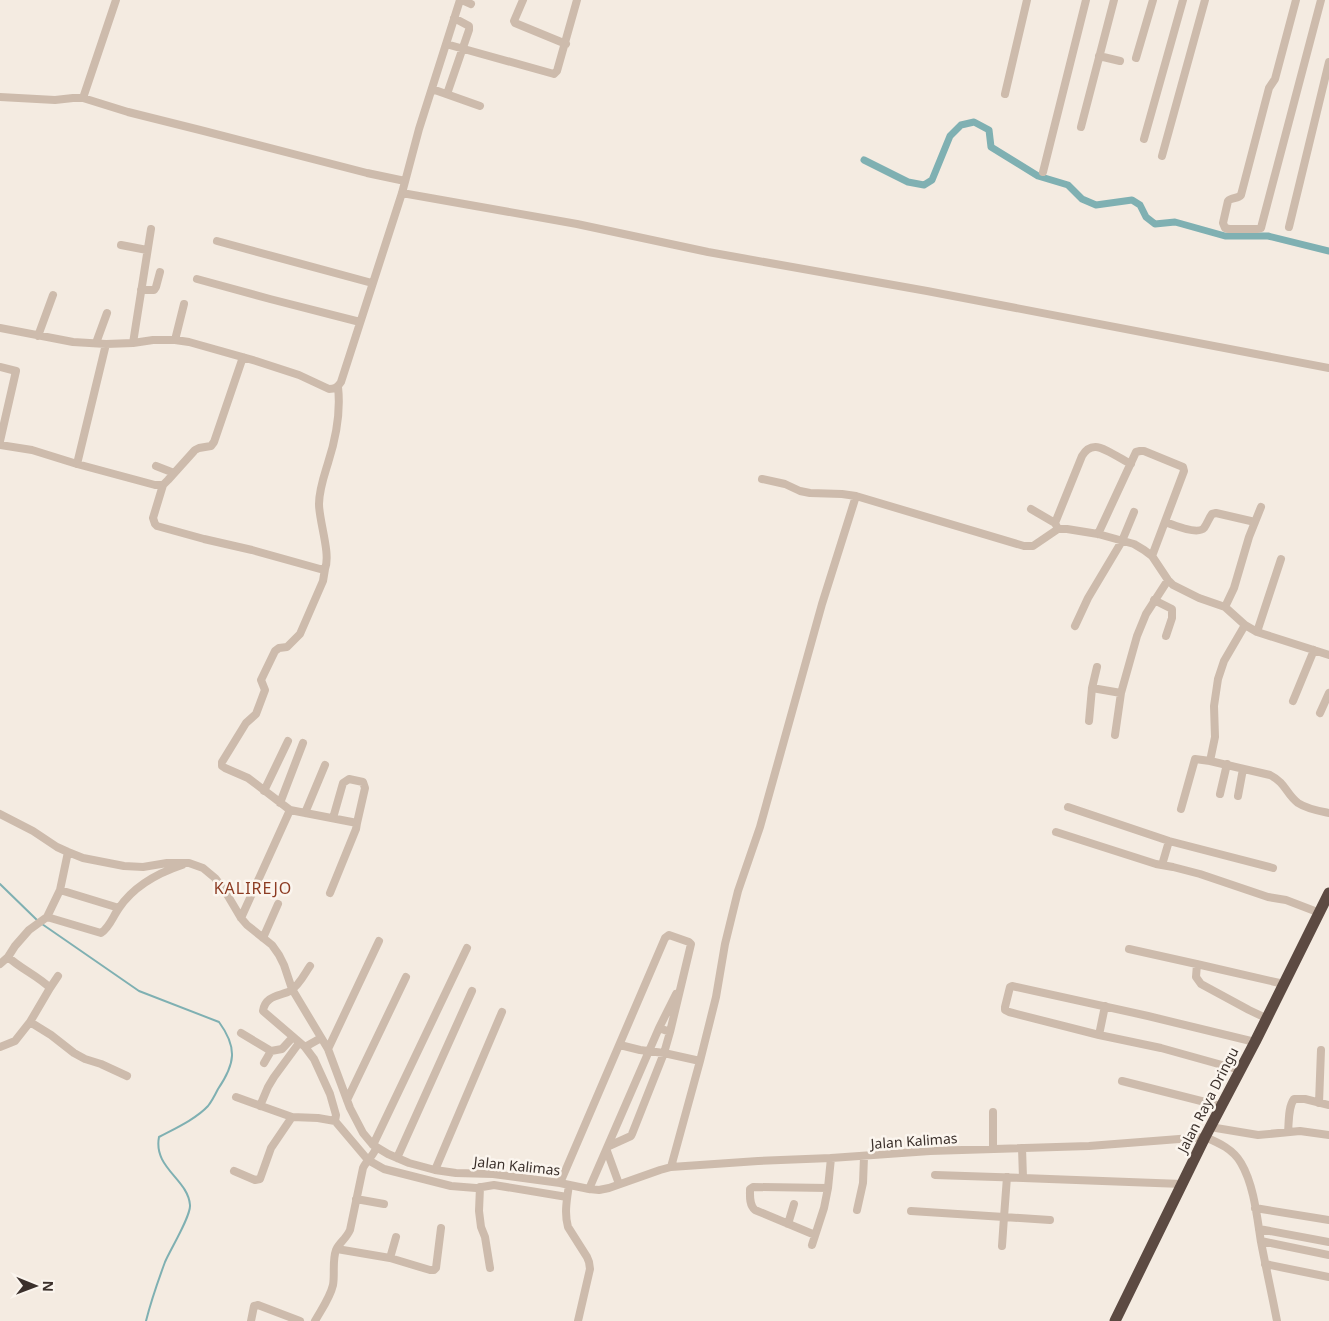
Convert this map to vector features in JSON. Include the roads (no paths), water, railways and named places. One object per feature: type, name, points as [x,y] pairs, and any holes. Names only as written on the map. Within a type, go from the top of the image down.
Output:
[{"type":"highway","name":"Jalan Raya Dringu","points":[[1115,1321],[1221,1106],[1324,909],[1329,893]]},
{"type":"street","points":[[83,98],[116,0]]},
{"type":"street","points":[[358,823],[290,810],[248,778],[222,766],[222,762],[246,723],[256,714],[265,690],[261,682],[262,677],[275,651],[279,648],[287,647],[300,634],[323,581],[326,565],[319,504],[320,490],[338,428],[338,387],[402,193],[419,129],[454,18],[461,0],[472,4]]},
{"type":"street","points":[[523,0],[515,23],[566,44]]},
{"type":"street","points":[[446,44],[554,74],[557,71],[566,44],[577,0]]},
{"type":"street","points":[[1005,94],[1027,0]]},
{"type":"street","points":[[1042,172],[1086,0]]},
{"type":"street","points":[[1081,127],[1114,0]]},
{"type":"street","points":[[1136,58],[1153,0]]},
{"type":"street","points":[[1144,139],[1183,0]]},
{"type":"street","points":[[1162,156],[1205,0]]},
{"type":"street","points":[[1296,0],[1275,79],[1269,88],[1241,195],[1228,201],[1223,223],[1225,228],[1261,228],[1321,0]]},
{"type":"street","points":[[447,94],[469,26],[454,18]]},
{"type":"street","points":[[1099,56],[1120,61]]},
{"type":"street","points":[[1289,228],[1329,62]]},
{"type":"street","points":[[432,88],[480,106]]},
{"type":"street","points":[[0,97],[55,100],[83,98],[174,124],[405,181]]},
{"type":"street","points":[[402,193],[585,225],[708,252],[927,291],[1329,368]]},
{"type":"street","points":[[133,343],[150,229]]},
{"type":"street","points":[[217,241],[372,283]]},
{"type":"street","points":[[120,245],[147,250]]},
{"type":"street","points":[[141,290],[154,290],[160,272]]},
{"type":"street","points":[[197,278],[360,322]]},
{"type":"street","points":[[38,336],[53,294]]},
{"type":"street","points":[[175,340],[184,304]]},
{"type":"street","points":[[96,343],[108,313]]},
{"type":"street","points":[[0,328],[72,342],[106,344],[175,340],[189,342],[299,375],[329,389],[338,387]]},
{"type":"street","points":[[77,464],[106,344]]},
{"type":"street","points":[[243,357],[219,433],[211,446],[195,450],[163,485],[153,518],[155,524],[204,540],[325,569]]},
{"type":"street","points":[[0,366],[16,371],[0,443],[32,450],[156,485],[163,485]]},
{"type":"street","points":[[762,478],[810,493],[856,496],[1018,545],[1035,545],[1056,526],[1082,456],[1086,450],[1092,447],[1099,447],[1130,464]]},
{"type":"street","points":[[1098,534],[1136,452],[1140,451],[1184,468],[1152,556]]},
{"type":"street","points":[[156,466],[174,473]]},
{"type":"street","points":[[671,1167],[716,996],[725,944],[738,891],[760,827],[822,604],[856,496]]},
{"type":"street","points":[[1225,607],[1234,588],[1242,559],[1261,507]]},
{"type":"street","points":[[1031,508],[1056,526],[1098,534],[1134,544],[1152,556],[1173,585],[1199,598],[1225,607],[1245,625],[1257,632],[1329,654]]},
{"type":"street","points":[[1075,626],[1088,598],[1122,541],[1134,512]]},
{"type":"street","points":[[1165,522],[1200,531],[1212,514],[1255,522]]},
{"type":"street","points":[[1257,632],[1281,559]]},
{"type":"street","points":[[1115,735],[1121,693],[1137,636],[1146,614],[1168,580]]},
{"type":"street","points":[[1154,600],[1172,610],[1172,618],[1166,636]]},
{"type":"street","points":[[1210,761],[1215,737],[1214,706],[1218,679],[1224,661],[1245,625]]},
{"type":"street","points":[[1294,700],[1314,650]]},
{"type":"street","points":[[1089,721],[1092,688],[1097,667]]},
{"type":"street","points":[[1092,688],[1121,693]]},
{"type":"street","points":[[1320,713],[1329,693]]},
{"type":"street","points":[[264,791],[288,741]]},
{"type":"street","points":[[280,803],[303,743]]},
{"type":"street","points":[[1181,809],[1196,758],[1270,775],[1278,779],[1299,804],[1329,814]]},
{"type":"street","points":[[1220,794],[1226,764]]},
{"type":"street","points":[[306,813],[325,765]]},
{"type":"street","points":[[1238,796],[1244,769]]},
{"type":"street","points":[[330,893],[358,823],[365,788],[360,780],[349,779],[343,783],[333,818]]},
{"type":"street","points":[[1068,807],[1168,841],[1273,868]]},
{"type":"street","points":[[240,918],[290,810]]},
{"type":"street","name":"Jalan Kalimas","points":[[0,814],[34,831],[68,852],[83,858],[124,866],[188,863],[203,868],[215,878],[225,891],[240,918],[272,946],[279,955],[284,965],[288,991],[308,1041],[328,1049],[347,1100],[373,1152],[435,1170],[456,1173],[493,1174],[560,1184],[568,1191],[604,1189],[671,1167],[864,1157],[930,1151],[1089,1146],[1208,1132],[1258,1135],[1313,1132],[1329,1135]]},
{"type":"street","points":[[1056,832],[1268,896],[1324,909]]},
{"type":"street","points":[[1162,865],[1168,841]]},
{"type":"street","points":[[0,964],[8,957],[29,930],[46,918],[60,890],[68,852]]},
{"type":"street","points":[[46,918],[101,933],[107,929],[119,908],[140,885],[162,873],[188,863]]},
{"type":"street","points":[[60,890],[119,908]]},
{"type":"street","points":[[263,938],[278,904]]},
{"type":"street","points":[[560,1184],[667,935],[669,935],[691,944],[664,1053],[631,1136],[608,1148]]},
{"type":"street","points":[[328,1049],[379,941]]},
{"type":"street","points":[[315,1321],[331,1291],[336,1249],[347,1237],[350,1230],[363,1168],[373,1152],[467,948]]},
{"type":"street","points":[[1129,949],[1284,984]]},
{"type":"street","points":[[8,957],[50,988]]},
{"type":"street","points":[[1197,964],[1196,977],[1201,984],[1266,1018]]},
{"type":"street","points":[[310,966],[288,991],[269,1000],[263,1007],[263,1011],[308,1041],[330,1094],[336,1115],[335,1121]]},
{"type":"street","points":[[0,1047],[15,1041],[30,1022],[58,976]]},
{"type":"street","points":[[347,1100],[406,977]]},
{"type":"street","points":[[589,1189],[658,1028],[682,983]]},
{"type":"street","points":[[1240,1070],[1161,1048],[1099,1035],[1009,1012],[1005,1010],[1005,1007],[1010,987],[1104,1006],[1255,1042]]},
{"type":"street","points":[[397,1158],[472,991]]},
{"type":"street","points":[[1099,1035],[1104,1006]]},
{"type":"street","points":[[435,1170],[502,1012]]},
{"type":"street","points":[[30,1022],[74,1053],[127,1076]]},
{"type":"street","points":[[658,1028],[670,1032]]},
{"type":"street","points":[[241,1032],[271,1051],[282,1050],[308,1041]]},
{"type":"street","points":[[260,1106],[274,1077],[308,1041]]},
{"type":"street","points":[[620,1045],[700,1061]]},
{"type":"street","points":[[1319,1102],[1321,1050]]},
{"type":"street","points":[[264,1063],[271,1051]]},
{"type":"street","points":[[1122,1081],[1221,1106]]},
{"type":"street","points":[[236,1097],[292,1117],[335,1121],[373,1152],[384,1169],[451,1186],[480,1188],[494,1185],[568,1191],[566,1216],[568,1228],[589,1262],[590,1269],[578,1321]]},
{"type":"street","points":[[1288,1132],[1292,1101],[1296,1098],[1329,1105]]},
{"type":"street","points":[[993,1112],[993,1148]]},
{"type":"street","points":[[234,1171],[255,1180],[260,1179],[271,1148],[292,1117]]},
{"type":"street","points":[[1208,1132],[1230,1150],[1241,1163],[1248,1179],[1276,1321]]},
{"type":"street","points":[[608,1148],[619,1184]]},
{"type":"street","points":[[1022,1148],[1023,1178]]},
{"type":"street","points":[[857,1210],[863,1182],[864,1157]]},
{"type":"street","points":[[812,1245],[824,1208],[831,1158]]},
{"type":"street","points":[[935,1175],[1182,1184]]},
{"type":"street","points":[[1002,1246],[1007,1177]]},
{"type":"street","points":[[480,1188],[480,1227],[486,1237],[490,1268]]},
{"type":"street","points":[[816,1235],[755,1210],[752,1207],[750,1191],[751,1188],[828,1188]]},
{"type":"street","points":[[356,1199],[384,1204]]},
{"type":"street","points":[[788,1224],[794,1204]]},
{"type":"street","points":[[1255,1208],[1329,1220]]},
{"type":"street","points":[[911,1211],[1050,1220]]},
{"type":"street","points":[[336,1249],[390,1258],[434,1270],[436,1268],[441,1228]]},
{"type":"street","points":[[1259,1229],[1329,1242]]},
{"type":"street","points":[[390,1258],[396,1238]]},
{"type":"street","points":[[1261,1241],[1329,1255]]},
{"type":"street","points":[[1266,1264],[1329,1277]]},
{"type":"street","points":[[251,1321],[254,1306],[258,1304],[300,1321]]},
{"type":"waterway","points":[[864,160],[908,182],[924,185],[932,180],[950,136],[961,125],[974,122],[989,130],[991,147],[1038,176],[1068,185],[1082,199],[1096,205],[1132,200],[1140,205],[1146,217],[1155,224],[1175,222],[1225,236],[1268,236],[1329,251]]},
{"type":"waterway","points":[[0,884],[38,921]]},
{"type":"waterway","points":[[42,924],[139,991],[219,1022],[232,1048],[231,1064],[228,1072],[208,1106],[191,1119],[159,1137],[161,1157],[188,1196],[190,1205],[184,1225],[165,1262],[146,1321]]},
{"type":"district","name":"KALIREJO","points":[[253,888]]}]
